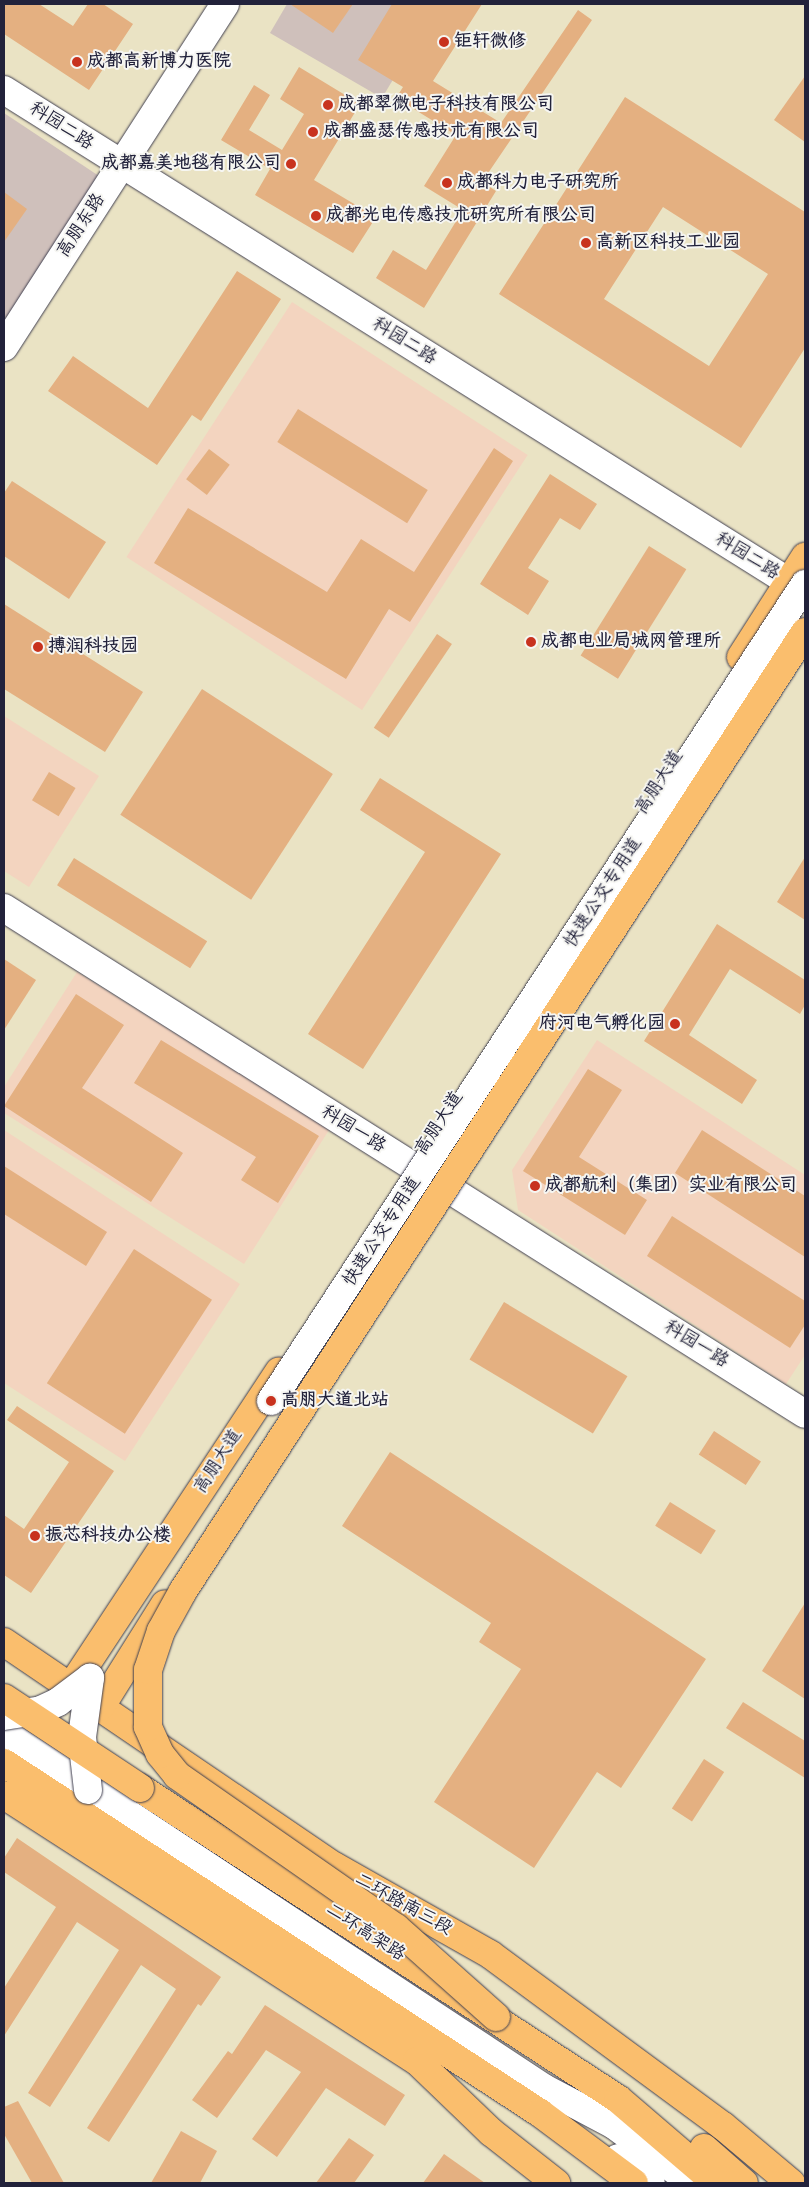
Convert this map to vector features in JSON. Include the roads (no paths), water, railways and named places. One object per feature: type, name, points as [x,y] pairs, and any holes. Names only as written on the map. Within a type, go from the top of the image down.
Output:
[{"type":"main road","name":"高朋大道","points":[[100,1706],[422,1174],[800,586],[805,557]]},
{"type":"main road","name":"高朋大道","points":[[81,1682],[805,608]]},
{"type":"main road","points":[[496,2017],[396,1928],[177,1775],[160,1754],[148,1727],[148,1670],[161,1631],[183,1591],[805,632]]},
{"type":"main road","name":"二环路南三段","points":[[4,1642],[81,1682],[100,1706],[334,1866],[492,1955],[723,2126],[791,2183]]},
{"type":"main road","name":"二环高架路","points":[[4,1698],[496,2017],[618,2100],[716,2183]]},
{"type":"main road","points":[[4,1763],[542,2101],[634,2183]]},
{"type":"main road","points":[[4,1795],[417,2061],[491,2132],[556,2183]]},
{"type":"main road","points":[[618,2100],[677,2125],[744,2183]]},
{"type":"main road","points":[[542,2101],[556,2144],[602,2183]]},
{"type":"street","name":"高朋东路","points":[[4,347],[225,4]]},
{"type":"street","name":"科园二路","points":[[4,90],[121,166],[800,586]]},
{"type":"street","name":"快速公交专用道","points":[[81,1682],[800,586]]},
{"type":"street","name":"科园一路","points":[[4,908],[422,1174],[805,1414]]},
{"type":"street","points":[[4,1716],[41,1710],[58,1702],[81,1682]]},
{"type":"street","points":[[81,1682],[82,1737],[88,1790]]},
{"type":"street","points":[[4,1732],[542,2101],[651,2183]]},
{"type":"street","points":[[542,2101],[614,2125],[692,2183]]},
{"type":"place","name":"钜轩微修","points":[[444,42]]},
{"type":"place","name":"成都高新博力医院","points":[[77,62]]},
{"type":"place","name":"成都翠微电子科技有限公司","points":[[328,105]]},
{"type":"place","name":"成都盛瑟传感技术有限公司","points":[[313,132]]},
{"type":"place","name":"成都嘉美地毯有限公司","points":[[291,164]]},
{"type":"place","name":"成都科力电子研究所","points":[[447,183]]},
{"type":"place","name":"成都光电传感技术研究所有限公司","points":[[316,216]]},
{"type":"place","name":"高新区科技工业园","points":[[586,243]]},
{"type":"place","name":"成都电业局城网管理所","points":[[531,642]]},
{"type":"place","name":"搏润科技园","points":[[38,647]]},
{"type":"place","name":"府河电气孵化园","points":[[675,1024]]},
{"type":"place","name":"成都航利（集团）实业有限公司","points":[[535,1186]]},
{"type":"place","name":"高朋大道北站","points":[[271,1401]]},
{"type":"place","name":"振芯科技办公楼","points":[[35,1536]]}]
